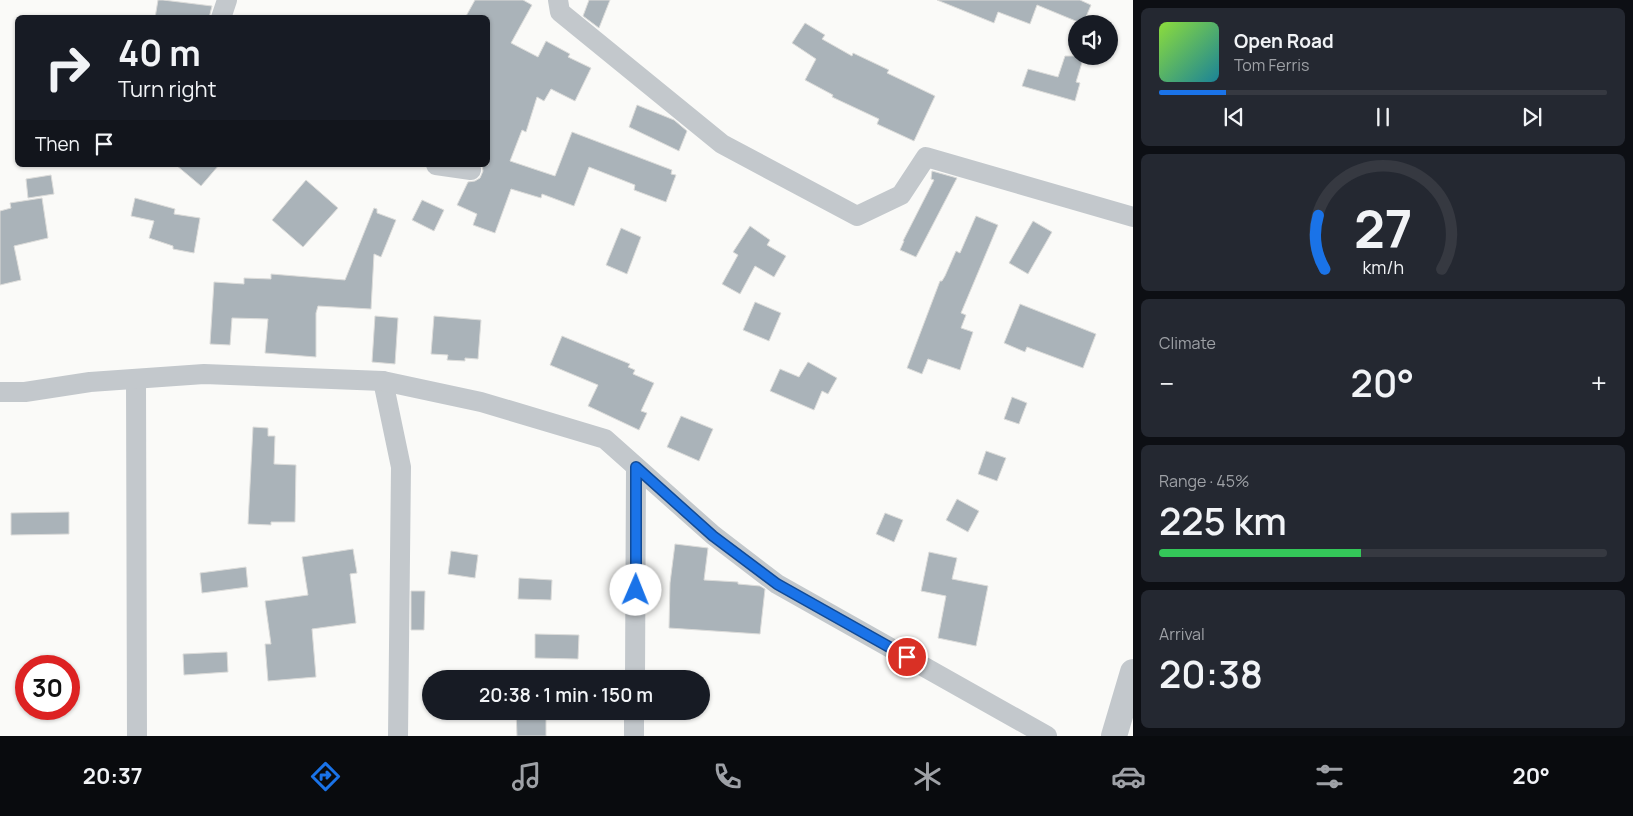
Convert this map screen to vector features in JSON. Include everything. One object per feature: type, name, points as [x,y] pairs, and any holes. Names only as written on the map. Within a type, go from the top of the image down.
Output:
[{"type":"street","points":[[223,15],[228,0]]},
{"type":"street","points":[[558,0],[560,12],[722,144],[857,216],[901,196],[926,157],[1133,217]]},
{"type":"street","points":[[450,167],[471,170]]},
{"type":"street","points":[[0,392],[25,392],[90,382],[204,374],[383,381],[481,402],[604,439],[713,536],[777,584],[1047,736]]},
{"type":"street","points":[[136,379],[137,736]]},
{"type":"street","points":[[383,381],[401,467],[398,736]]},
{"type":"street","points":[[634,670],[636,467]]},
{"type":"street","points":[[1114,736],[1133,672]]},
{"type":"street","points":[[634,720],[634,736]]},
{"type":"building","points":[[158,0],[212,6],[210,15],[156,15]]},
{"type":"building","points":[[475,0],[523,0],[532,5],[511,43],[538,57],[546,41],[570,54],[568,57],[591,68],[575,101],[551,89],[544,101],[537,97],[526,132],[522,130],[510,161],[555,176],[572,132],[672,170],[671,174],[676,175],[666,202],[634,190],[635,185],[589,167],[574,206],[542,194],[541,198],[511,189],[495,233],[473,225],[477,214],[457,205],[468,182],[480,178],[482,167],[490,167],[490,15],[467,15]]},
{"type":"building","points":[[589,0],[610,0],[599,28],[583,16]]},
{"type":"building","points":[[937,0],[1080,0],[1091,5],[1087,15],[1068,15],[1068,18],[1037,5],[1030,24],[998,12],[994,23]]},
{"type":"building","points":[[805,23],[825,35],[822,39],[852,56],[853,53],[889,70],[887,73],[935,96],[914,141],[877,124],[879,119],[832,97],[833,95],[805,80],[816,59],[792,43]]},
{"type":"building","points":[[1065,56],[1068,56],[1068,65],[1081,65],[1076,82],[1080,83],[1075,101],[1022,86],[1028,69],[1058,77]]},
{"type":"building","points":[[637,105],[674,120],[687,131],[679,151],[629,127]]},
{"type":"building","points":[[178,167],[217,167],[201,186]]},
{"type":"building","points":[[932,171],[957,178],[916,257],[900,250],[934,180],[931,179]]},
{"type":"building","points":[[51,175],[54,194],[28,198],[26,179]]},
{"type":"building","points":[[306,180],[338,208],[303,247],[272,220]]},
{"type":"building","points":[[42,198],[48,238],[14,246],[21,280],[0,285],[0,211],[11,208],[10,203]]},
{"type":"building","points":[[135,198],[175,209],[174,214],[200,218],[194,253],[173,249],[173,246],[149,238],[154,221],[131,216]]},
{"type":"building","points":[[422,200],[444,210],[434,231],[412,220]]},
{"type":"building","points":[[374,208],[377,209],[377,213],[396,220],[381,257],[374,254],[371,309],[318,306],[316,313],[316,357],[265,353],[268,319],[232,318],[230,345],[210,344],[214,282],[244,284],[244,278],[271,279],[271,274],[345,280]]},
{"type":"building","points":[[976,216],[998,225],[961,313],[966,315],[961,328],[973,332],[960,370],[928,359],[922,374],[907,368],[940,281],[945,276],[956,251],[960,253]]},
{"type":"building","points":[[1033,221],[1052,232],[1028,274],[1009,263]]},
{"type":"building","points":[[750,226],[770,240],[767,245],[786,256],[774,277],[755,266],[740,294],[722,284],[738,255],[733,252]]},
{"type":"building","points":[[621,228],[641,237],[627,274],[606,265]]},
{"type":"building","points":[[755,302],[781,313],[769,341],[743,330]]},
{"type":"building","points":[[1020,304],[1096,334],[1083,368],[1027,347],[1025,352],[1004,343]]},
{"type":"building","points":[[375,316],[398,318],[395,364],[372,362]]},
{"type":"building","points":[[434,316],[481,320],[478,359],[465,358],[465,361],[447,360],[448,355],[431,354]]},
{"type":"building","points":[[562,336],[630,364],[628,367],[635,370],[633,374],[654,383],[641,411],[647,413],[639,430],[588,406],[598,385],[550,365]]},
{"type":"building","points":[[808,362],[837,378],[828,394],[822,391],[814,410],[770,391],[780,369],[799,377]]},
{"type":"building","points":[[1012,397],[1027,403],[1019,424],[1004,419]]},
{"type":"building","points":[[681,416],[713,429],[699,461],[667,447]]},
{"type":"building","points":[[253,427],[268,428],[268,436],[275,436],[274,464],[296,465],[295,522],[271,522],[271,525],[248,524]]},
{"type":"building","points":[[986,451],[1006,458],[997,481],[978,474]]},
{"type":"building","points":[[957,499],[979,511],[968,532],[946,520]]},
{"type":"building","points":[[69,512],[69,534],[11,535],[11,513]]},
{"type":"building","points":[[885,513],[903,520],[894,542],[876,534]]},
{"type":"building","points":[[675,544],[708,548],[704,580],[738,582],[738,584],[760,586],[765,589],[760,634],[669,628],[670,583]]},
{"type":"building","points":[[353,549],[357,573],[350,574],[356,623],[312,629],[316,677],[268,681],[265,644],[271,644],[265,601],[308,595],[302,557]]},
{"type":"building","points":[[451,551],[478,555],[475,578],[448,574]]},
{"type":"building","points":[[929,552],[957,558],[952,579],[988,586],[976,646],[938,638],[946,596],[921,591]]},
{"type":"building","points":[[246,567],[248,587],[202,593],[200,573]]},
{"type":"building","points":[[519,578],[552,580],[551,600],[518,599]]},
{"type":"building","points":[[411,591],[425,591],[424,630],[411,630]]},
{"type":"building","points":[[535,634],[579,635],[578,659],[535,658]]},
{"type":"building","points":[[227,652],[228,672],[184,675],[183,654]]},
{"type":"building","points":[[516,720],[546,720],[546,736],[517,736]]},
{"type":"route","points":[[636,590],[636,467],[713,536],[777,584],[907,657]]}]
